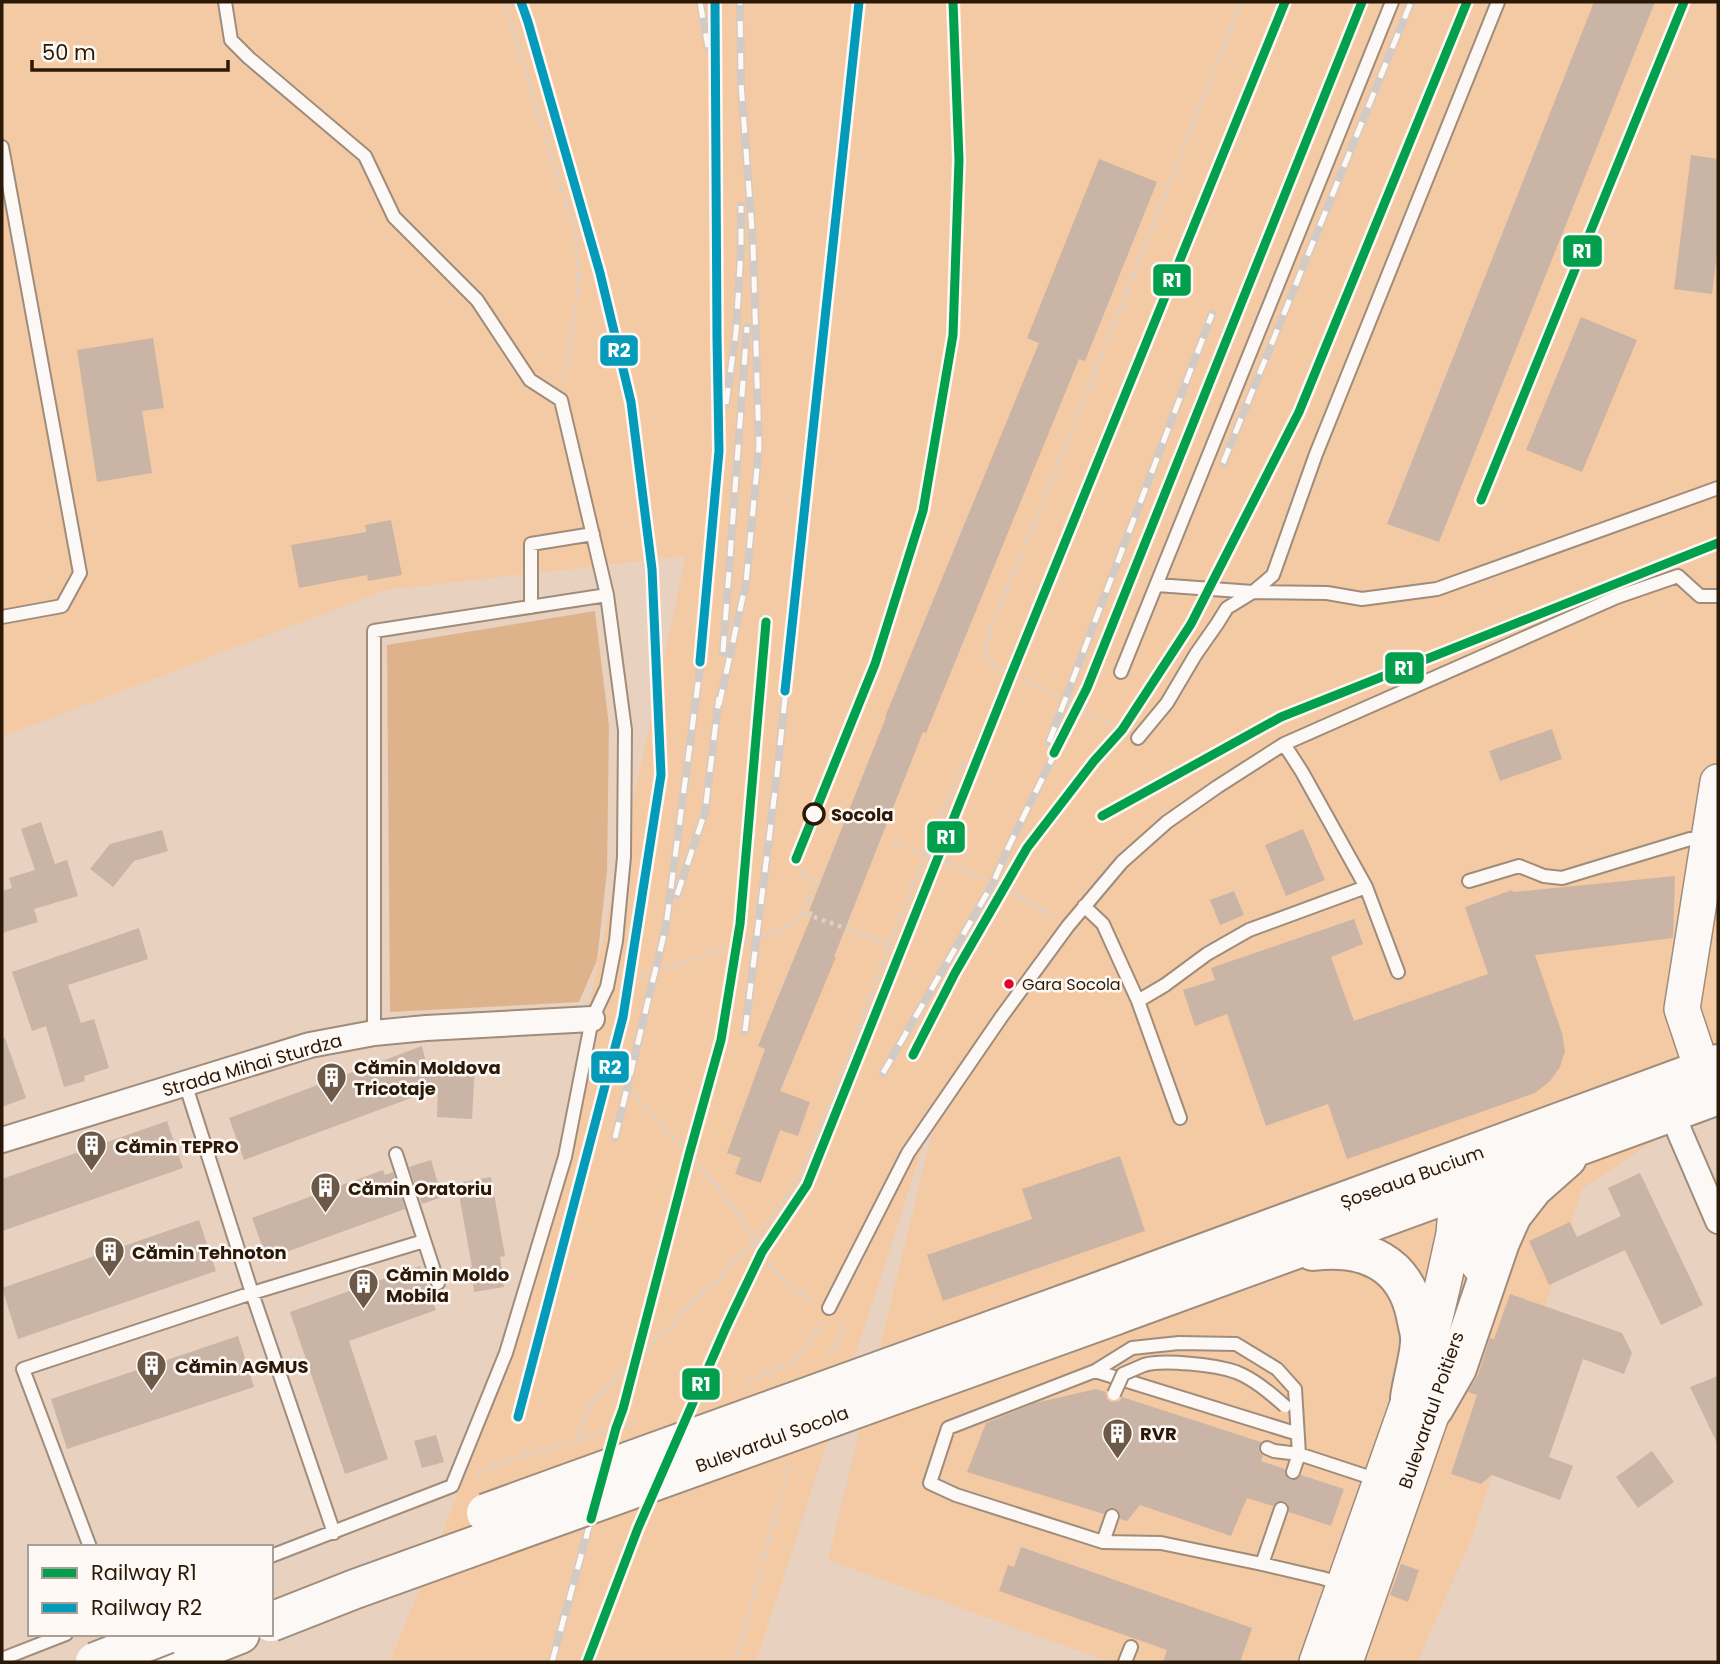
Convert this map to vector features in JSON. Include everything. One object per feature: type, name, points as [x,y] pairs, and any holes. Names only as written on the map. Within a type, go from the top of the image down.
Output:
[{"type":"main road","points":[[1713,1082],[1682,1009],[1718,782]]},
{"type":"main road","name":"Șoseaua Bucium","points":[[1111,1302],[1283,1254],[1462,1174],[1581,1145],[1672,1112],[1713,1082]]},
{"type":"main road","name":"Șoseaua Bucium","points":[[1111,1302],[1713,1082]]},
{"type":"main road","points":[[1422,1403],[1457,1368],[1500,1242],[1512,1215],[1533,1188],[1581,1145]]},
{"type":"main road","name":"Bulevardul Poitiers","points":[[1317,1662],[1356,1589],[1422,1403],[1428,1346],[1454,1234],[1462,1174]]},
{"type":"main road","points":[[1283,1254],[1329,1249],[1370,1255],[1396,1273],[1412,1298],[1420,1339],[1422,1403]]},
{"type":"main road","name":"Bulevardul Socola","points":[[273,1592],[345,1564],[1111,1302]]},
{"type":"main road","name":"Bulevardul Socola","points":[[273,1621],[1111,1302]]},
{"type":"main road","name":"Bulevardul Poitiers","points":[[1345,1662],[1356,1589]]},
{"type":"main road","points":[[95,1662],[162,1636]]},
{"type":"main road","points":[[169,1662],[235,1636]]},
{"type":"street","name":"Strada Mihai Sturdza","points":[[2,1140],[310,1045],[374,1033],[426,1028],[590,1032]]},
{"type":"street","points":[[1672,1112],[1718,1221]]},
{"type":"lane","points":[[225,2],[231,40],[365,156],[394,217],[477,300],[530,380],[561,400],[607,596],[625,730],[624,857],[616,941],[607,987],[590,1032],[565,1157],[510,1340],[452,1486],[273,1555]]},
{"type":"lane","points":[[1121,672],[1392,2]]},
{"type":"lane","points":[[1138,738],[1167,703],[1227,607],[1253,592],[1273,575],[1321,441],[1498,2]]},
{"type":"lane","points":[[2,147],[80,573],[62,606],[2,617]]},
{"type":"lane","points":[[1157,585],[1253,592],[1327,593],[1362,599],[1437,589],[1718,488]]},
{"type":"lane","points":[[531,607],[531,544],[593,534]]},
{"type":"lane","points":[[829,1308],[908,1153],[1002,1016],[1084,906],[1122,862],[1167,822],[1284,744],[1617,597],[1678,576],[1700,596],[1718,596]]},
{"type":"lane","points":[[374,1033],[374,631],[607,596]]},
{"type":"lane","points":[[1284,744],[1366,887],[1398,972]]},
{"type":"lane","points":[[1469,881],[1519,866],[1544,876],[1562,878],[1690,839],[1709,840]]},
{"type":"lane","points":[[1138,1001],[1166,985],[1207,954],[1249,930],[1366,887]]},
{"type":"lane","points":[[1084,906],[1103,924],[1138,1001],[1180,1118]]},
{"type":"lane","points":[[185,1083],[252,1293],[334,1533]]},
{"type":"lane","points":[[396,1154],[438,1283]]},
{"type":"lane","points":[[89,1545],[23,1369],[252,1293],[424,1241]]},
{"type":"lane","points":[[1293,1472],[1298,1443],[1295,1389],[1277,1369],[1236,1344],[1179,1343],[1132,1348],[1095,1371],[948,1428],[930,1483],[956,1495],[1103,1542],[1161,1544],[1262,1564],[1356,1589]]},
{"type":"lane","points":[[1114,1394],[1123,1374],[1146,1364],[1211,1366],[1237,1372],[1264,1388],[1285,1406],[1298,1443]]},
{"type":"lane","points":[[1095,1371],[1298,1443],[1392,1485]]},
{"type":"lane","points":[[1267,1448],[1274,1451],[1298,1443]]},
{"type":"lane","points":[[1262,1564],[1281,1509]]},
{"type":"lane","points":[[1103,1542],[1112,1516]]},
{"type":"lane","points":[[2,1659],[61,1636]]},
{"type":"lane","points":[[122,1636],[129,1662]]},
{"type":"lane","points":[[1125,1662],[1130,1647]]},
{"type":"path","points":[[504,2],[576,235],[579,284],[561,400]]},
{"type":"path","points":[[1138,738],[1075,709],[1066,699],[992,665],[985,659],[990,628],[1038,515],[1241,2]]},
{"type":"path","points":[[577,1441],[590,1404],[755,1242],[798,1180],[844,1070],[889,944],[965,759]]},
{"type":"path","points":[[895,843],[975,873],[1021,896],[1068,926]]},
{"type":"path","points":[[607,987],[787,927],[803,913],[816,880],[800,874]]},
{"type":"path","points":[[803,913],[889,944]]},
{"type":"path","points":[[590,1032],[717,1185],[778,1275],[804,1297],[829,1308],[844,1326],[829,1358]]},
{"type":"path","points":[[746,1383],[790,1363],[802,1353],[829,1308]]},
{"type":"path","points":[[452,1486],[504,1462],[642,1420]]},
{"type":"path","points":[[735,1662],[792,1460]]},
{"type":"shaded area","points":[[2,2],[1718,2],[1718,1098],[1582,1189],[1472,1538],[1417,1662],[1110,1662],[828,1560],[947,1072],[756,1662],[390,1662],[513,1357],[686,556],[385,590],[2,737]]},
{"type":"shaded area","points":[[595,611],[609,726],[607,872],[597,960],[579,1002],[390,1012],[387,645]]},
{"type":"building","points":[[1594,2],[1655,2],[1439,542],[1387,524]]},
{"type":"building","points":[[1691,155],[1718,159],[1718,246],[1712,294],[1674,289]]},
{"type":"building","points":[[1099,159],[1157,182],[1085,361],[1079,359],[926,733],[923,732],[836,957],[780,1091],[810,1102],[798,1136],[780,1130],[761,1183],[735,1174],[741,1158],[727,1153],[765,1049],[758,1046],[813,912],[809,911],[885,717],[1039,343],[1027,338]]},
{"type":"building","points":[[1581,317],[1637,340],[1582,472],[1526,450]]},
{"type":"building","points":[[153,338],[164,408],[142,411],[152,473],[97,482],[77,350]]},
{"type":"building","points":[[391,520],[402,575],[368,581],[367,575],[299,588],[291,545],[366,532],[365,525]]},
{"type":"building","points":[[1552,729],[1562,759],[1500,781],[1489,751]]},
{"type":"building","points":[[41,822],[55,864],[67,860],[78,896],[34,909],[38,922],[2,933],[2,891],[12,888],[9,878],[35,870],[21,829]]},
{"type":"building","points":[[1303,829],[1325,880],[1286,896],[1265,845]]},
{"type":"building","points":[[162,830],[168,851],[134,861],[113,887],[90,869],[110,844]]},
{"type":"building","points":[[1675,876],[1673,938],[1535,955],[1562,1033],[1565,1051],[1560,1067],[1550,1081],[1535,1093],[1347,1159],[1328,1104],[1266,1126],[1227,1014],[1195,1026],[1183,990],[1215,980],[1211,968],[1354,919],[1363,944],[1331,957],[1354,1021],[1488,974],[1465,907],[1512,890]]},
{"type":"building","points":[[1234,891],[1244,915],[1220,925],[1210,900]]},
{"type":"building","points":[[139,928],[148,959],[68,985],[81,1023],[94,1019],[109,1068],[84,1076],[85,1081],[64,1087],[46,1026],[32,1031],[12,972]]},
{"type":"building","points":[[2,1038],[5,1038],[26,1098],[2,1107]]},
{"type":"building","name":"Cămin Moldova Tricotaje","points":[[422,1046],[426,1063],[475,1065],[472,1119],[437,1117],[438,1088],[244,1160],[229,1118]]},
{"type":"building","name":"Cămin TEPRO","points":[[167,1121],[183,1168],[2,1231],[2,1179]]},
{"type":"building","points":[[1120,1156],[1145,1231],[943,1301],[927,1255],[1032,1219],[1022,1189]]},
{"type":"building","points":[[431,1160],[442,1197],[422,1204],[409,1167]]},
{"type":"building","name":"Cămin Oratoriu","points":[[383,1170],[385,1175],[393,1172],[405,1209],[267,1259],[252,1218]]},
{"type":"building","points":[[1640,1173],[1703,1305],[1661,1325],[1625,1250],[1549,1285],[1529,1241],[1570,1222],[1577,1237],[1621,1216],[1608,1188]]},
{"type":"building","points":[[491,1177],[505,1256],[500,1257],[504,1287],[474,1292],[457,1183]]},
{"type":"building","name":"Cămin Tehnoton","points":[[199,1220],[216,1271],[18,1339],[2,1288]]},
{"type":"building","points":[[420,1266],[436,1310],[349,1341],[388,1459],[345,1474],[290,1312]]},
{"type":"building","points":[[1510,1294],[1622,1333],[1632,1353],[1624,1374],[1583,1359],[1549,1457],[1573,1466],[1560,1500],[1492,1475],[1481,1484],[1451,1474],[1477,1395],[1468,1392],[1478,1375],[1490,1338],[1494,1339]]},
{"type":"building","name":"Cămin AGMUS","points":[[238,1336],[254,1387],[67,1449],[51,1399]]},
{"type":"building","points":[[1718,1376],[1718,1445],[1690,1387]]},
{"type":"building","name":"RVR","points":[[1096,1389],[1106,1392],[1107,1399],[1111,1402],[1119,1401],[1122,1397],[1261,1442],[1258,1448],[1263,1456],[1261,1461],[1285,1469],[1290,1480],[1301,1475],[1344,1489],[1331,1526],[1289,1512],[1288,1504],[1283,1501],[1276,1502],[1273,1506],[1247,1498],[1231,1536],[1140,1505],[1127,1521],[1120,1519],[1119,1511],[1114,1508],[1107,1509],[1104,1514],[967,1472],[986,1423],[1035,1403]]},
{"type":"building","points":[[436,1435],[444,1462],[422,1468],[414,1441]]},
{"type":"building","points":[[1652,1451],[1674,1482],[1638,1508],[1616,1477]]},
{"type":"building","points":[[1021,1547],[1252,1628],[1240,1662],[1163,1662],[1167,1650],[999,1591],[1008,1565],[1014,1567]]},
{"type":"building","points":[[1401,1564],[1419,1570],[1408,1602],[1390,1595]]},
{"type":"railway","points":[[518,1417],[623,1017],[661,775],[652,569],[631,402],[600,273],[521,2]]},
{"type":"railway","points":[[700,2],[708,47]]},
{"type":"railway","points":[[615,1138],[666,926],[702,653],[719,451],[715,2]]},
{"type":"railway","points":[[719,705],[746,583],[759,447],[753,244],[741,83],[740,2]]},
{"type":"railway","points":[[745,1031],[776,783],[859,2]]},
{"type":"railway","points":[[796,859],[875,664],[923,511],[953,335],[959,160],[953,2]]},
{"type":"railway","points":[[1007,850],[1087,688],[1362,2]]},
{"type":"railway","points":[[1223,463],[1411,2]]},
{"type":"railway","points":[[911,1058],[955,973],[1027,848],[1094,761],[1122,730],[1191,624],[1299,412],[1467,2]]},
{"type":"railway","points":[[1481,500],[1684,2]]},
{"type":"railway","points":[[726,404],[736,332],[741,206]]},
{"type":"railway","points":[[1049,742],[1212,314]]},
{"type":"railway","points":[[723,652],[747,327]]},
{"type":"railway","points":[[1102,816],[1281,717],[1718,543]]},
{"type":"railway","points":[[552,1662],[623,1409],[721,1040],[740,924],[766,622]]},
{"type":"railway","points":[[677,895],[705,812],[719,697]]},
{"type":"railway","points":[[883,1073],[993,883],[1010,844]]},
{"type":"rail line","name":"R2","points":[[518,1417],[623,1017],[661,775],[652,569],[631,402],[600,273],[521,2]]},
{"type":"rail line","name":"R2","points":[[700,662],[719,451],[715,2]]},
{"type":"rail line","name":"R2","points":[[785,691],[859,2]]},
{"type":"rail line","name":"R1","points":[[796,859],[875,664],[923,511],[953,335],[959,160],[953,2]]},
{"type":"rail line","name":"R1","points":[[587,1662],[638,1528],[727,1325],[762,1252],[807,1185],[1285,2]]},
{"type":"rail line","name":"R1","points":[[1054,753],[1087,688],[1362,2]]},
{"type":"rail line","name":"R1","points":[[913,1055],[955,973],[1027,848],[1094,761],[1122,730],[1191,624],[1299,412],[1467,2]]},
{"type":"rail line","name":"R1","points":[[1481,500],[1684,2]]},
{"type":"rail line","name":"R1","points":[[1102,816],[1281,717],[1718,543]]},
{"type":"rail line","name":"R1","points":[[591,1519],[721,1040],[740,924],[766,622]]},
{"type":"place","name":"Socola","points":[[814,814]]},
{"type":"place","name":"Gara Socola","points":[[1009,984]]},
{"type":"place","name":"Cămin Moldova Tricotaje","points":[[331,1104]]},
{"type":"place","name":"Cămin TEPRO","points":[[92,1173]]},
{"type":"place","name":"Cămin Oratoriu","points":[[325,1215]]},
{"type":"place","name":"Cămin Tehnoton","points":[[109,1279]]},
{"type":"place","name":"Cămin Moldo Mobila","points":[[363,1311]]},
{"type":"place","name":"Cămin AGMUS","points":[[152,1393]]},
{"type":"place","name":"RVR","points":[[1117,1460]]}]
